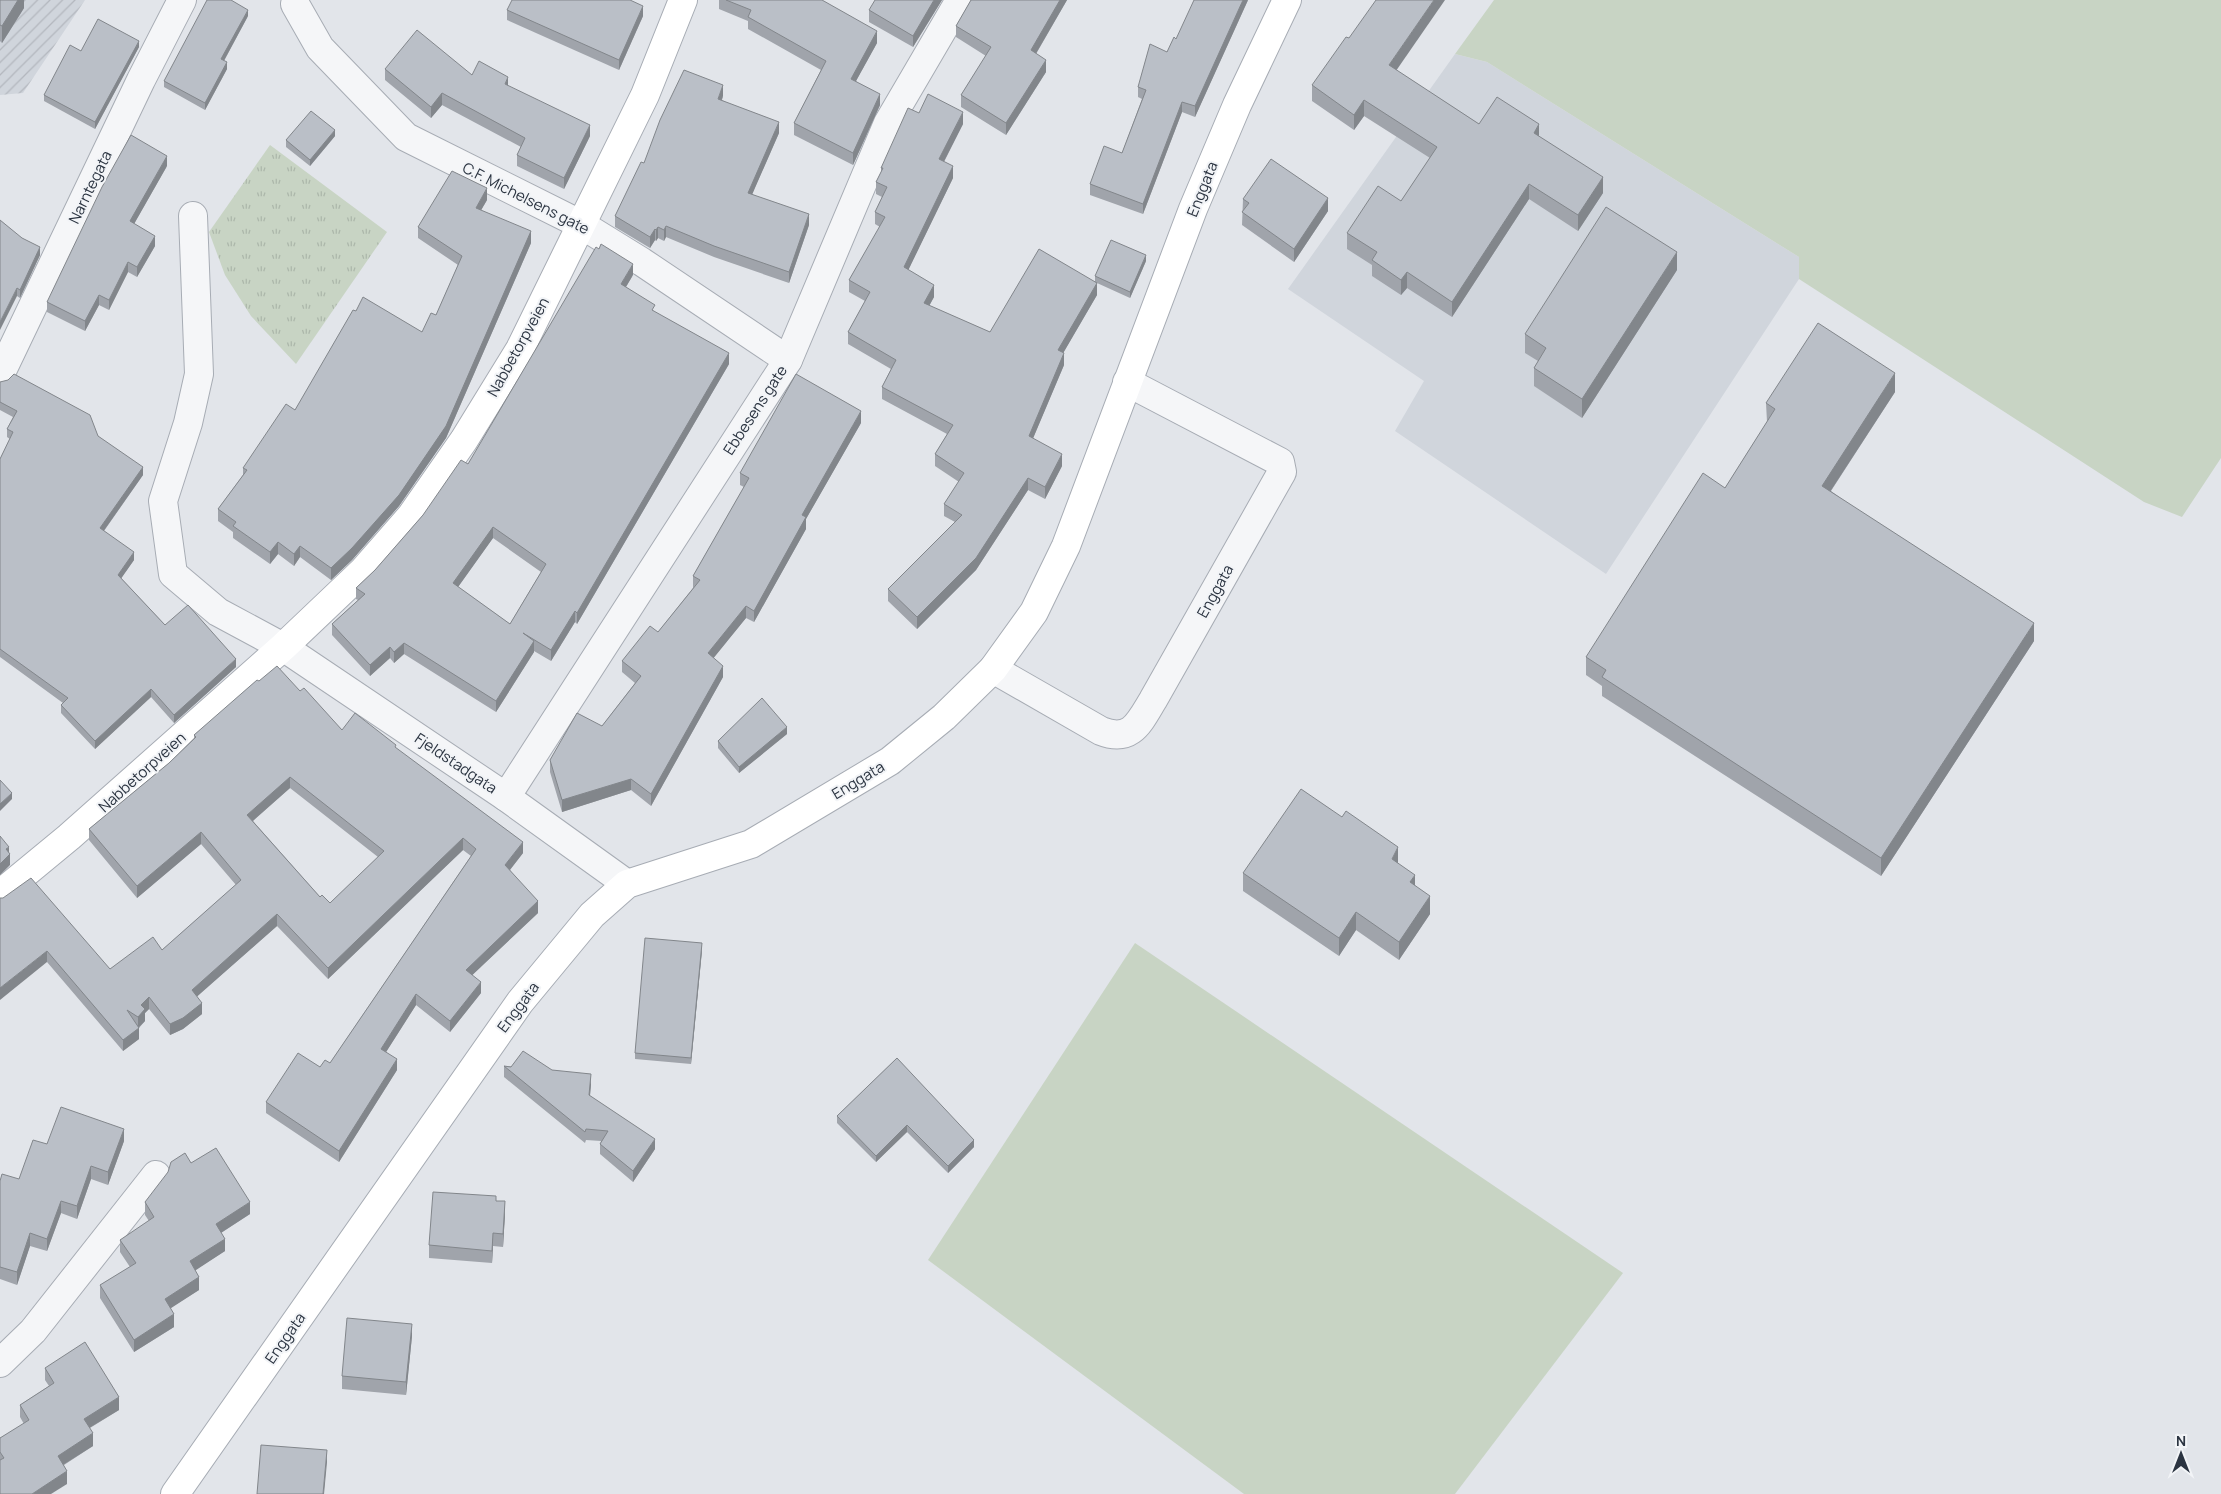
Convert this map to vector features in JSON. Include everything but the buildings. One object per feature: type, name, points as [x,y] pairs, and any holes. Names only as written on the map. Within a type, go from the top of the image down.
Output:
[{"type":"street","name":"Narntegata","points":[[0,375],[141,80],[182,0]]},
{"type":"street","name":"Nabbetorpveien","points":[[0,894],[69,837],[282,647],[363,571],[411,516],[464,440],[520,349],[645,95],[683,0]]},
{"type":"street","name":"Ebbesens gate","points":[[506,797],[788,360],[888,123],[960,0]]},
{"type":"street","name":"Enggata","points":[[175,1494],[520,1002],[592,915],[627,884],[752,844],[890,761],[944,717],[993,669],[1034,612],[1066,546],[1204,183],[1237,105],[1287,0]]},
{"type":"street","name":"C.F. Michelsens gate","points":[[295,1],[320,48],[406,137],[582,225],[642,262],[788,360]]},
{"type":"street","points":[[193,216],[199,374],[188,423],[163,500],[173,574],[218,612],[282,647]]},
{"type":"street","name":"Enggata","points":[[993,669],[1111,735],[1128,733],[1141,721],[1282,472],[1280,462],[1127,382]]},
{"type":"street","name":"Fjeldstadgata","points":[[282,647],[506,797],[627,884]]},
{"type":"street","points":[[0,1363],[33,1331],[156,1175]]},
{"type":"shaded area","points":[[0,0],[85,0],[23,93],[0,95]]},
{"type":"shaded area","points":[[1455,54],[1487,62],[1799,257],[1799,279],[1606,574],[1395,431],[1424,381],[1288,289]]},
{"type":"green space","points":[[1494,0],[2221,0],[2221,458],[2182,517],[2144,502],[1799,279],[1799,257],[1487,62],[1455,54]]},
{"type":"green space","points":[[270,145],[387,232],[296,364],[251,316],[225,275],[209,232]]},
{"type":"green space","points":[[1135,943],[1623,1273],[1455,1494],[1244,1494],[928,1260]]}]
